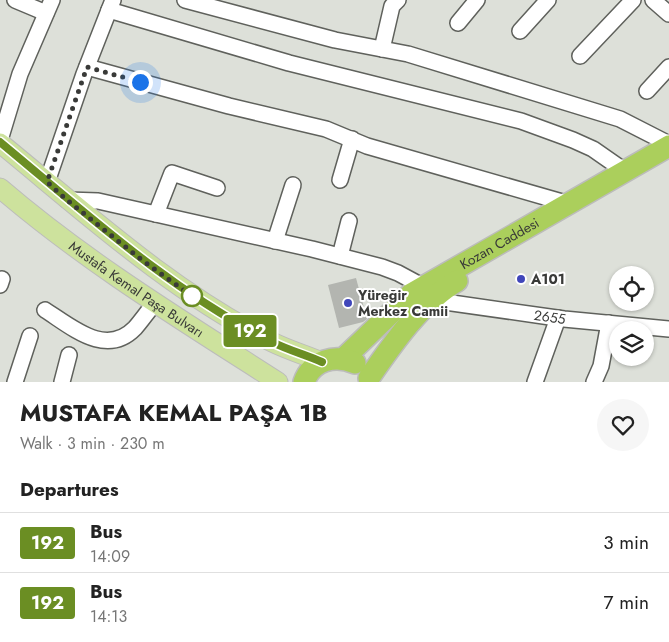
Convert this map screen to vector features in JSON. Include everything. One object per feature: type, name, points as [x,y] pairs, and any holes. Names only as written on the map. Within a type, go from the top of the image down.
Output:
[{"type":"highway","name":"Kozan Caddesi","points":[[369,380],[428,293],[569,204],[669,145]]},
{"type":"highway","name":"Kozan Caddesi","points":[[343,359],[412,294],[428,293],[447,287],[669,160]]},
{"type":"highway","points":[[304,382],[313,368],[332,358],[343,359],[358,366],[369,380]]},
{"type":"main road","name":"Mustafa Kemal Paşa Bulvarı","points":[[0,141],[67,200],[142,260],[224,317],[274,344],[322,362]]},
{"type":"main road","name":"Mustafa Kemal Paşa Bulvarı","points":[[0,188],[34,217],[155,303],[278,382]]},
{"type":"street","points":[[0,141],[20,74],[49,7],[15,0]]},
{"type":"street","points":[[185,0],[336,40],[417,57],[620,119],[669,145]]},
{"type":"street","points":[[382,49],[392,6],[398,0]]},
{"type":"street","points":[[458,23],[478,0]]},
{"type":"street","points":[[520,31],[548,0]]},
{"type":"street","points":[[580,56],[633,0]]},
{"type":"street","points":[[653,0],[669,14]]},
{"type":"street","points":[[47,182],[111,5],[289,63],[521,121],[593,149],[626,172]]},
{"type":"street","points":[[87,67],[229,106],[326,129],[377,149],[569,204]]},
{"type":"street","points":[[648,91],[669,68]]},
{"type":"street","points":[[340,180],[352,139]]},
{"type":"street","points":[[156,214],[172,173],[217,188]]},
{"type":"street","points":[[275,241],[293,185]]},
{"type":"street","points":[[67,200],[98,201],[340,256],[398,273],[428,293]]},
{"type":"street","points":[[340,256],[349,221]]},
{"type":"street","name":"2655","points":[[428,293],[558,318],[609,323]]},
{"type":"street","points":[[45,310],[80,332],[106,341],[121,337],[135,328],[155,303]]},
{"type":"street","points":[[535,382],[558,318]]},
{"type":"street","points":[[594,382],[601,366],[609,323]]},
{"type":"street","name":"2655","points":[[654,327],[669,328]]},
{"type":"street","points":[[15,382],[30,336]]},
{"type":"street","points":[[62,382],[69,355]]},
{"type":"building","name":"Yüreğir Merkez Camii","points":[[356,278],[367,319],[363,322],[339,328],[328,285]]},
{"type":"bus line","name":"192","points":[[0,142],[67,200],[142,260],[192,296],[224,317],[274,344],[322,362]]},
{"type":"place","name":"A101","points":[[521,279]]},
{"type":"place","name":"Yüreğir Merkez Camii","points":[[348,303]]},
{"type":"route","points":[[140,82],[87,67],[47,182],[142,260],[192,296]]}]
